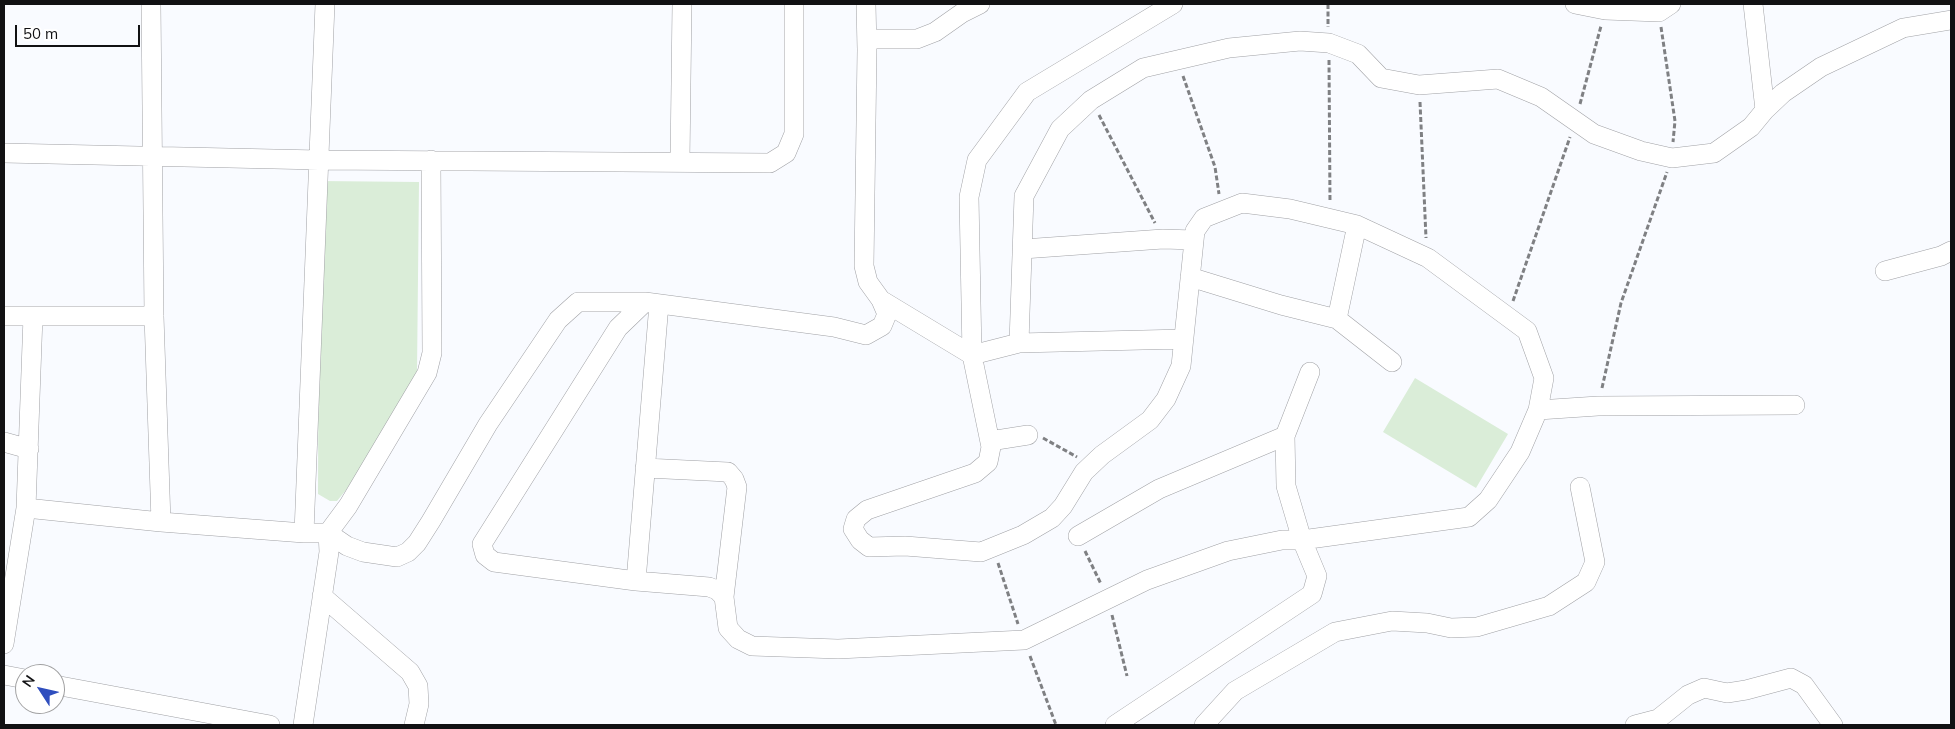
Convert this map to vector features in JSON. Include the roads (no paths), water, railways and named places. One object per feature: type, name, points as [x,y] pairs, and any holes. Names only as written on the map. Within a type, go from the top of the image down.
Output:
[{"type":"street","points":[[151,4],[154,316],[161,522]]},
{"type":"street","points":[[304,533],[325,4]]},
{"type":"street","points":[[680,161],[682,4]]},
{"type":"street","points":[[4,153],[319,160],[770,162],[786,153],[794,134],[794,4]]},
{"type":"street","points":[[26,508],[161,522],[304,533],[328,533],[347,546],[363,552],[397,557],[408,552],[431,521],[488,424],[558,320],[578,302],[652,303],[834,326],[866,335],[882,326],[887,314],[881,300],[868,282],[864,266],[866,4]]},
{"type":"street","points":[[867,40],[917,39],[935,32],[962,13],[980,4]]},
{"type":"street","points":[[645,468],[728,472],[734,479],[737,487],[724,597],[728,628],[738,639],[752,646],[838,649],[1024,640],[1147,580],[1228,551],[1282,540],[1302,540],[1469,517],[1488,500],[1520,452],[1538,410],[1544,378],[1527,331],[1428,258],[1356,225],[1330,217],[1290,209],[1242,204],[1204,218],[1195,231],[1181,366],[1166,398],[1150,420],[1102,455],[1084,472],[1063,506],[1052,518],[1023,535],[981,552],[905,546],[869,547],[860,540],[853,529],[856,519],[867,510],[975,473],[988,462],[991,447],[972,355],[969,197],[977,160],[1027,92],[1173,4]]},
{"type":"street","points":[[1575,4],[1605,10],[1665,8]]},
{"type":"street","points":[[1753,4],[1765,110]]},
{"type":"street","points":[[1019,343],[1024,196],[1060,129],[1091,100],[1142,68],[1229,48],[1300,41],[1329,44],[1358,54],[1382,78],[1420,85],[1498,79],[1541,96],[1594,134],[1641,151],[1672,158],[1714,153],[1751,127],[1783,93],[1821,67],[1903,28],[1951,20]]},
{"type":"street","points":[[303,725],[329,552],[328,533],[348,506],[427,373],[432,353],[431,160]]},
{"type":"street","points":[[1337,319],[1356,225]]},
{"type":"street","points":[[1023,249],[1163,239],[1194,240]]},
{"type":"street","points":[[1885,271],[1941,256],[1951,251]]},
{"type":"street","points":[[1190,277],[1281,305],[1337,319],[1392,362]]},
{"type":"street","points":[[881,300],[972,355],[1019,343],[1184,338]]},
{"type":"street","points":[[636,581],[645,468],[652,303]]},
{"type":"street","points":[[652,303],[618,328],[482,544],[485,556],[494,562],[636,581],[709,587],[717,590],[724,597]]},
{"type":"street","points":[[4,316],[154,316]]},
{"type":"street","points":[[4,644],[26,508],[33,316]]},
{"type":"street","points":[[1115,725],[1312,594],[1317,576],[1302,540],[1286,486],[1285,436],[1310,372]]},
{"type":"street","points":[[1538,410],[1598,406],[1795,405]]},
{"type":"street","points":[[990,442],[1028,436]]},
{"type":"street","points":[[1078,536],[1159,489],[1285,436]]},
{"type":"street","points":[[4,442],[28,449]]},
{"type":"street","points":[[1204,725],[1236,691],[1335,632],[1392,621],[1451,628],[1478,626],[1549,606],[1586,582],[1595,562],[1580,487]]},
{"type":"street","points":[[322,596],[410,672],[418,686],[419,704],[414,725]]},
{"type":"street","points":[[1635,725],[1658,719],[1688,695],[1704,688],[1727,693],[1791,678],[1804,685],[1833,725]]},
{"type":"street","points":[[65,686],[270,725]]}]
